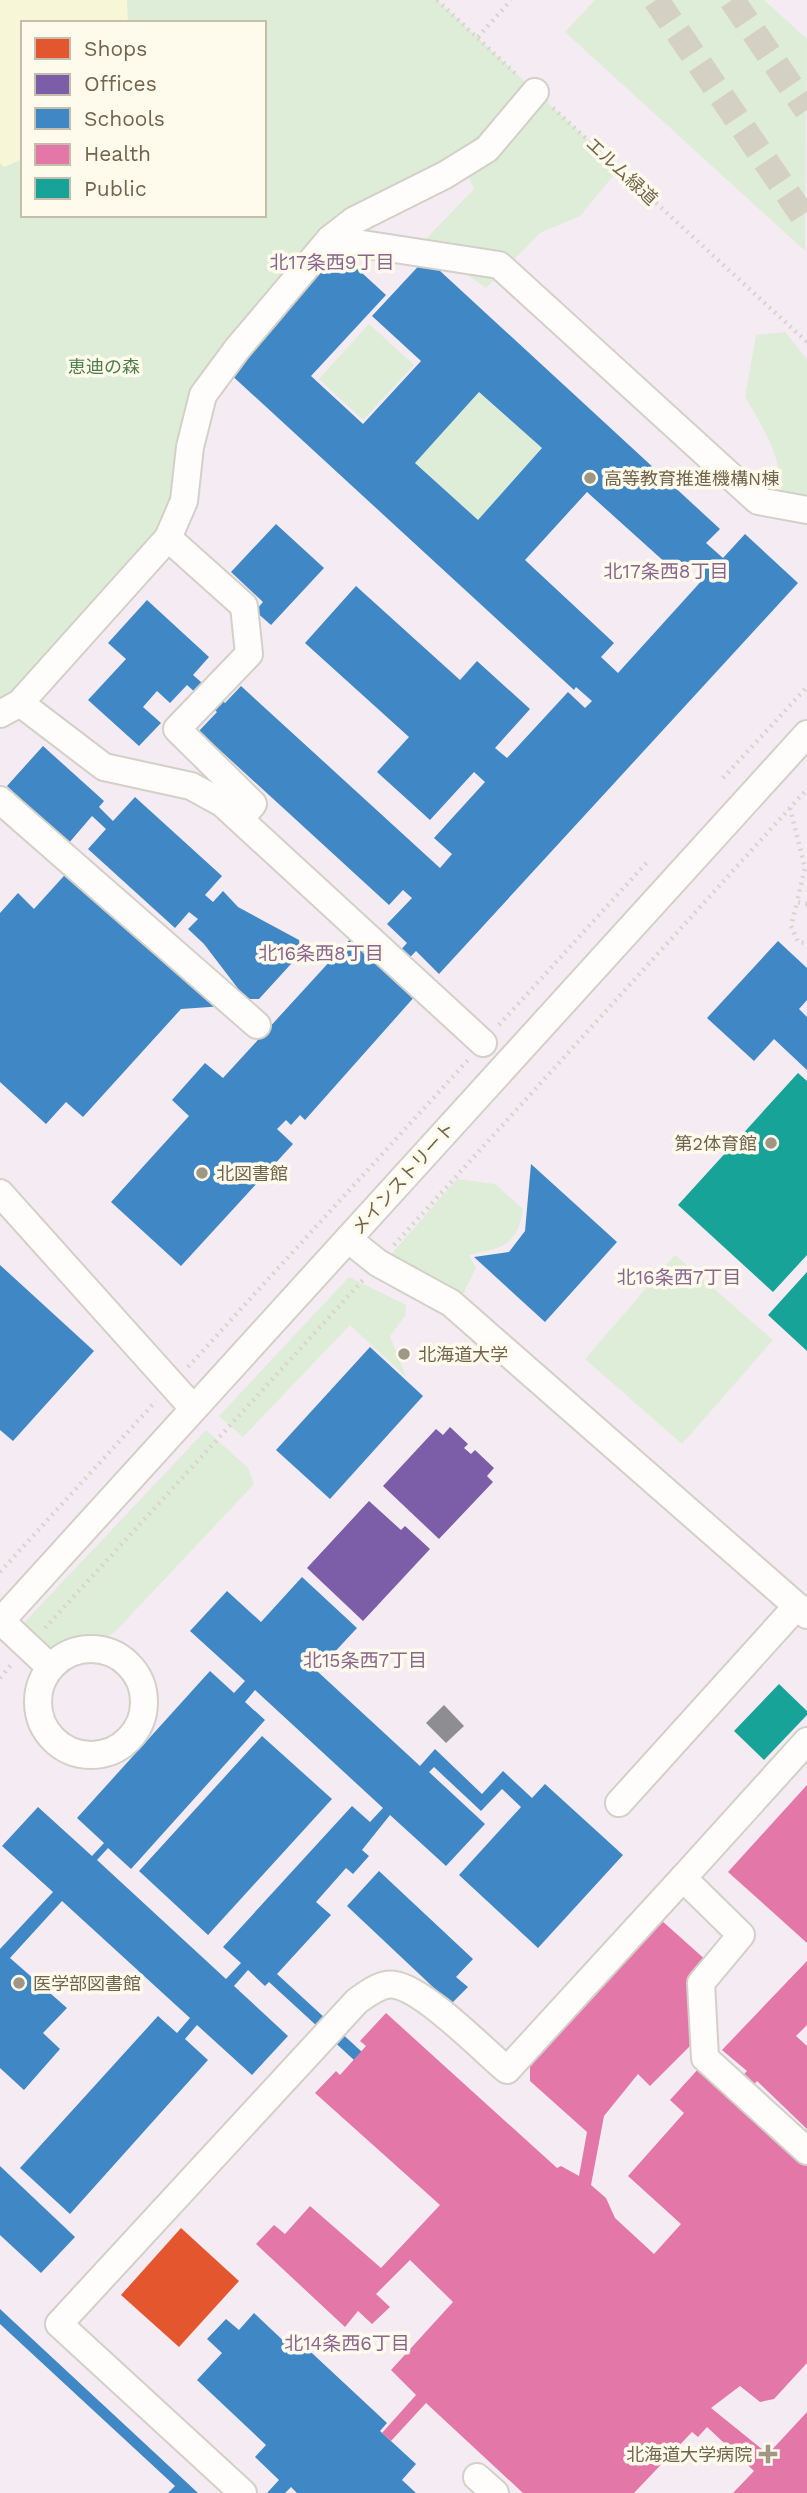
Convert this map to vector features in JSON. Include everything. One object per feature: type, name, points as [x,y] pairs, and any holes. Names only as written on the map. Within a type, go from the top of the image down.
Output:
[{"type":"lane","points":[[483,1043],[222,803],[191,786],[104,767],[10,709],[168,538],[184,501],[190,447],[203,396],[237,349],[330,239],[353,221],[445,175],[487,149],[535,92]]},
{"type":"lane","points":[[330,239],[499,265],[758,501],[807,510]]},
{"type":"lane","points":[[168,538],[244,606],[249,654],[177,729],[253,804],[241,818]]},
{"type":"lane","name":"メインストリート","points":[[0,1621],[807,734]]},
{"type":"lane","points":[[0,800],[257,1025]]},
{"type":"lane","points":[[0,1193],[193,1408]]},
{"type":"lane","points":[[348,1239],[378,1263],[451,1303],[802,1611],[619,1803]]},
{"type":"lane","points":[[0,1621],[50,1667]]},
{"type":"lane","points":[[90,1648],[118,1656],[139,1678],[144,1692],[141,1722],[134,1735],[116,1749],[93,1756],[78,1754],[58,1743],[43,1726],[38,1711],[42,1681],[50,1667],[68,1654],[90,1648]]},
{"type":"lane","points":[[228,2488],[59,2324],[357,2001],[374,1989],[393,1984],[417,1994],[507,2070],[807,1741]]},
{"type":"lane","points":[[682,1878],[741,1935],[701,1983],[705,2058],[807,2151]]},
{"type":"path","name":"エルム緑道","points":[[437,0],[807,342]]},
{"type":"path","points":[[478,37],[511,0]]},
{"type":"path","points":[[723,778],[807,687]]},
{"type":"path","points":[[0,1678],[807,789]]},
{"type":"path","points":[[790,808],[805,868],[791,926],[798,942],[807,943]]},
{"type":"path","points":[[797,902],[807,904]]},
{"type":"path","points":[[0,1572],[314,1230]]},
{"type":"shaded area","name":"北海道大学","points":[[0,0],[807,0],[807,2493],[0,2493]]},
{"type":"green space","name":"恵迪の森","points":[[0,0],[437,0],[619,169],[580,216],[540,233],[486,288],[422,243],[474,189],[463,165],[353,221],[203,395],[184,501],[0,714]]},
{"type":"green space","points":[[595,0],[764,0],[807,39],[805,251],[565,32]]},
{"type":"green space","points":[[369,324],[414,365],[363,420],[319,379]]},
{"type":"green space","points":[[785,332],[807,359],[807,505],[782,510],[778,464],[745,397],[756,335]]},
{"type":"green space","points":[[479,392],[542,448],[478,520],[415,463]]},
{"type":"green space","points":[[457,1179],[495,1184],[523,1209],[521,1221],[512,1238],[499,1247],[469,1255],[476,1268],[462,1296],[387,1259]]},
{"type":"green space","points":[[675,1255],[773,1340],[682,1444],[585,1359]]},
{"type":"green space","points":[[349,1277],[406,1305],[405,1316],[390,1336],[406,1377],[350,1325],[243,1437],[219,1416]]},
{"type":"green space","points":[[206,1430],[248,1468],[254,1484],[114,1633],[81,1649],[47,1649],[20,1627]]},
{"type":"sand","points":[[0,0],[127,0],[128,21],[21,21],[21,160],[4,167],[0,163]]},
{"type":"building: Shops","points":[[181,2228],[239,2281],[179,2347],[121,2295]]},
{"type":"building: Offices","points":[[450,1427],[468,1444],[464,1448],[471,1454],[475,1450],[494,1468],[487,1476],[493,1482],[439,1539],[383,1486],[436,1429],[443,1435]]},
{"type":"building: Offices","points":[[369,1501],[401,1530],[405,1526],[430,1549],[363,1621],[307,1568]]},
{"type":"building: Schools","points":[[337,250],[386,295],[311,376],[363,424],[421,361],[372,316],[426,258],[720,529],[706,543],[723,558],[745,534],[798,583],[439,974],[416,951],[394,974],[416,995],[305,1120],[300,1115],[291,1125],[286,1120],[277,1129],[293,1144],[181,1266],[111,1202],[189,1116],[172,1100],[205,1063],[223,1078],[353,936],[386,966],[407,943],[387,924],[412,898],[403,890],[389,905],[199,731],[217,712],[187,685],[170,703],[157,691],[143,707],[161,723],[139,746],[88,700],[126,659],[108,643],[147,600],[209,657],[193,675],[225,703],[241,686],[440,868],[452,854],[434,838],[485,782],[474,772],[430,820],[377,772],[409,737],[305,643],[356,586],[460,680],[477,661],[530,709],[495,748],[507,758],[568,692],[585,708],[592,701],[576,687],[574,690],[227,371]],"holes":[[[479,392],[542,448],[478,520],[415,463]],[[587,492],[678,574],[689,562],[705,577],[618,673],[601,657],[614,643],[525,560]]]},
{"type":"building: Schools","points":[[276,524],[324,568],[271,625],[255,611],[263,602],[231,572]]},
{"type":"building: Schools","points":[[43,746],[104,801],[99,807],[113,821],[135,797],[222,876],[205,895],[213,902],[223,891],[238,907],[299,940],[301,953],[259,999],[246,999],[204,944],[188,929],[198,919],[189,912],[175,928],[88,849],[106,829],[92,816],[68,844],[7,786]]},
{"type":"building: Schools","points":[[72,867],[224,1006],[181,1009],[83,1117],[66,1102],[46,1124],[0,1082],[0,913],[18,893],[34,909]]},
{"type":"building: Schools","points":[[778,941],[807,968],[807,1000],[799,1009],[807,1017],[807,1070],[774,1039],[754,1061],[707,1018]]},
{"type":"building: Schools","points":[[531,1164],[617,1242],[545,1322],[474,1257],[509,1252],[525,1231]]},
{"type":"building: Schools","points":[[0,1265],[94,1351],[13,1441],[0,1430]]},
{"type":"building: Schools","points":[[370,1347],[423,1396],[330,1499],[276,1450]]},
{"type":"building: Schools","points":[[302,1577],[357,1628],[317,1671],[420,1766],[435,1749],[482,1794],[503,1771],[532,1798],[545,1784],[623,1855],[538,1948],[459,1875],[521,1807],[502,1789],[481,1811],[434,1767],[429,1772],[485,1824],[446,1866],[390,1815],[362,1850],[369,1856],[353,1874],[346,1868],[316,1902],[331,1915],[277,1974],[362,2052],[354,2060],[269,1982],[265,1986],[248,1970],[234,1986],[288,2036],[252,2075],[197,2025],[185,2039],[208,2060],[70,2214],[20,2168],[158,2016],[177,2033],[190,2018],[62,1901],[10,1958],[67,2008],[43,2033],[60,2049],[24,2090],[0,2068],[0,1949],[53,1892],[2,1846],[38,1807],[92,1856],[104,1843],[77,1818],[210,1671],[234,1693],[245,1681],[190,1631],[227,1591],[261,1622]],"holes":[[[255,1690],[383,1808],[370,1822],[352,1806],[223,1947],[241,1963],[226,1979],[97,1860],[108,1848],[131,1869],[265,1720],[245,1702]]]},
{"type":"building: Schools","points":[[262,1736],[332,1799],[208,1935],[139,1871]]},
{"type":"building: Schools","points":[[379,1871],[473,1959],[456,1977],[468,1987],[451,2004],[347,1906]]},
{"type":"building: Schools","points":[[0,2166],[75,2237],[41,2273],[0,2235]]},
{"type":"building: Schools","points":[[0,2309],[198,2493],[168,2493],[175,2486],[0,2324]]},
{"type":"building: Schools","points":[[254,2313],[291,2348],[299,2341],[387,2423],[380,2431],[416,2464],[402,2480],[416,2493],[297,2493],[291,2487],[285,2493],[267,2493],[279,2480],[255,2457],[266,2445],[197,2380],[222,2353],[207,2339],[226,2319],[239,2330]]},
{"type":"building: Health","points":[[807,1785],[807,1943],[728,1872]]},
{"type":"building: Health","name":"北海道大学病院","points":[[661,1920],[708,1962],[693,2043],[650,2086],[638,2074],[604,2116],[591,2185],[606,2198],[615,2218],[654,2254],[681,2224],[628,2176],[684,2113],[670,2100],[700,2067],[728,2092],[747,2071],[722,2050],[807,1961],[807,2025],[796,2036],[807,2046],[807,2129],[757,2081],[738,2102],[807,2164],[807,2363],[774,2399],[760,2402],[740,2386],[711,2408],[768,2454],[807,2412],[807,2493],[733,2493],[754,2471],[707,2427],[698,2437],[692,2432],[634,2493],[523,2493],[426,2403],[391,2441],[382,2433],[416,2395],[391,2370],[453,2302],[410,2260],[376,2294],[390,2307],[372,2324],[358,2311],[345,2327],[256,2244],[274,2225],[285,2234],[310,2206],[381,2268],[440,2205],[315,2093],[336,2071],[340,2075],[366,2046],[360,2041],[386,2013],[557,2168],[561,2166],[579,2176],[587,2132],[530,2081],[530,2057]]},
{"type":"building: Public","name":"第2体育館","points":[[798,1073],[807,1081],[807,1255],[773,1292],[678,1205]]},
{"type":"building: Public","points":[[807,1272],[807,1351],[768,1315]]},
{"type":"building: Public","points":[[779,1684],[807,1711],[807,1715],[764,1760],[734,1731]]},
{"type":"building: Industry","points":[[444,1705],[464,1726],[446,1743],[426,1723]]},
{"type":"tunnel","points":[[656,0],[807,222]]},
{"type":"tunnel","points":[[732,0],[807,110]]},
{"type":"place","name":"高等教育推進機構N棟","points":[[590,478]]},
{"type":"place","name":"第2体育館","points":[[771,1143]]},
{"type":"place","name":"北図書館","points":[[202,1173]]},
{"type":"place","name":"北海道大学","points":[[404,1354]]},
{"type":"place","name":"医学部図書館","points":[[19,1983]]},
{"type":"place","name":"北海道大学病院","points":[[768,2454]]},
{"type":"district","name":"北17条西9丁目","points":[[332,262]]},
{"type":"district","name":"北17条西8丁目","points":[[666,571]]},
{"type":"district","name":"北16条西8丁目","points":[[321,953]]},
{"type":"district","name":"北16条西7丁目","points":[[679,1277]]},
{"type":"district","name":"北15条西7丁目","points":[[365,1660]]},
{"type":"district","name":"北14条西6丁目","points":[[347,2343]]}]
